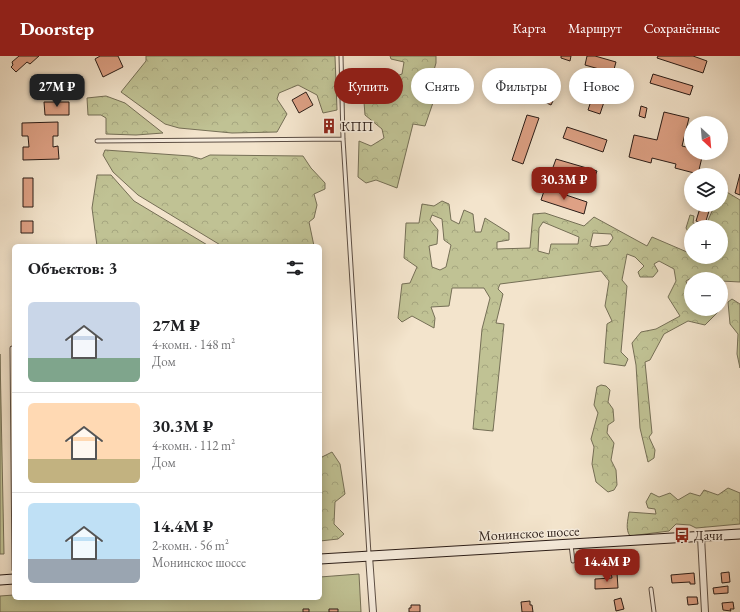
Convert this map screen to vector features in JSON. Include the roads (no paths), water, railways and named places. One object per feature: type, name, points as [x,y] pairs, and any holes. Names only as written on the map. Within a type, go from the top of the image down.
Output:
[{"type":"main road","name":"Монинское шоссе","points":[[322,559],[740,534]]},
{"type":"main road","points":[[0,580],[12,579]]},
{"type":"street","points":[[701,537],[705,612]]},
{"type":"street","points":[[369,556],[373,612]]},
{"type":"lane","points":[[341,56],[343,139],[369,556]]},
{"type":"lane","points":[[97,141],[343,139]]},
{"type":"lane","points":[[571,545],[573,561]]},
{"type":"lane","points":[[651,589],[654,612]]},
{"type":"place","name":"КПП","points":[[329,126]]},
{"type":"place","name":"Дачи","points":[[682,535]]}]
